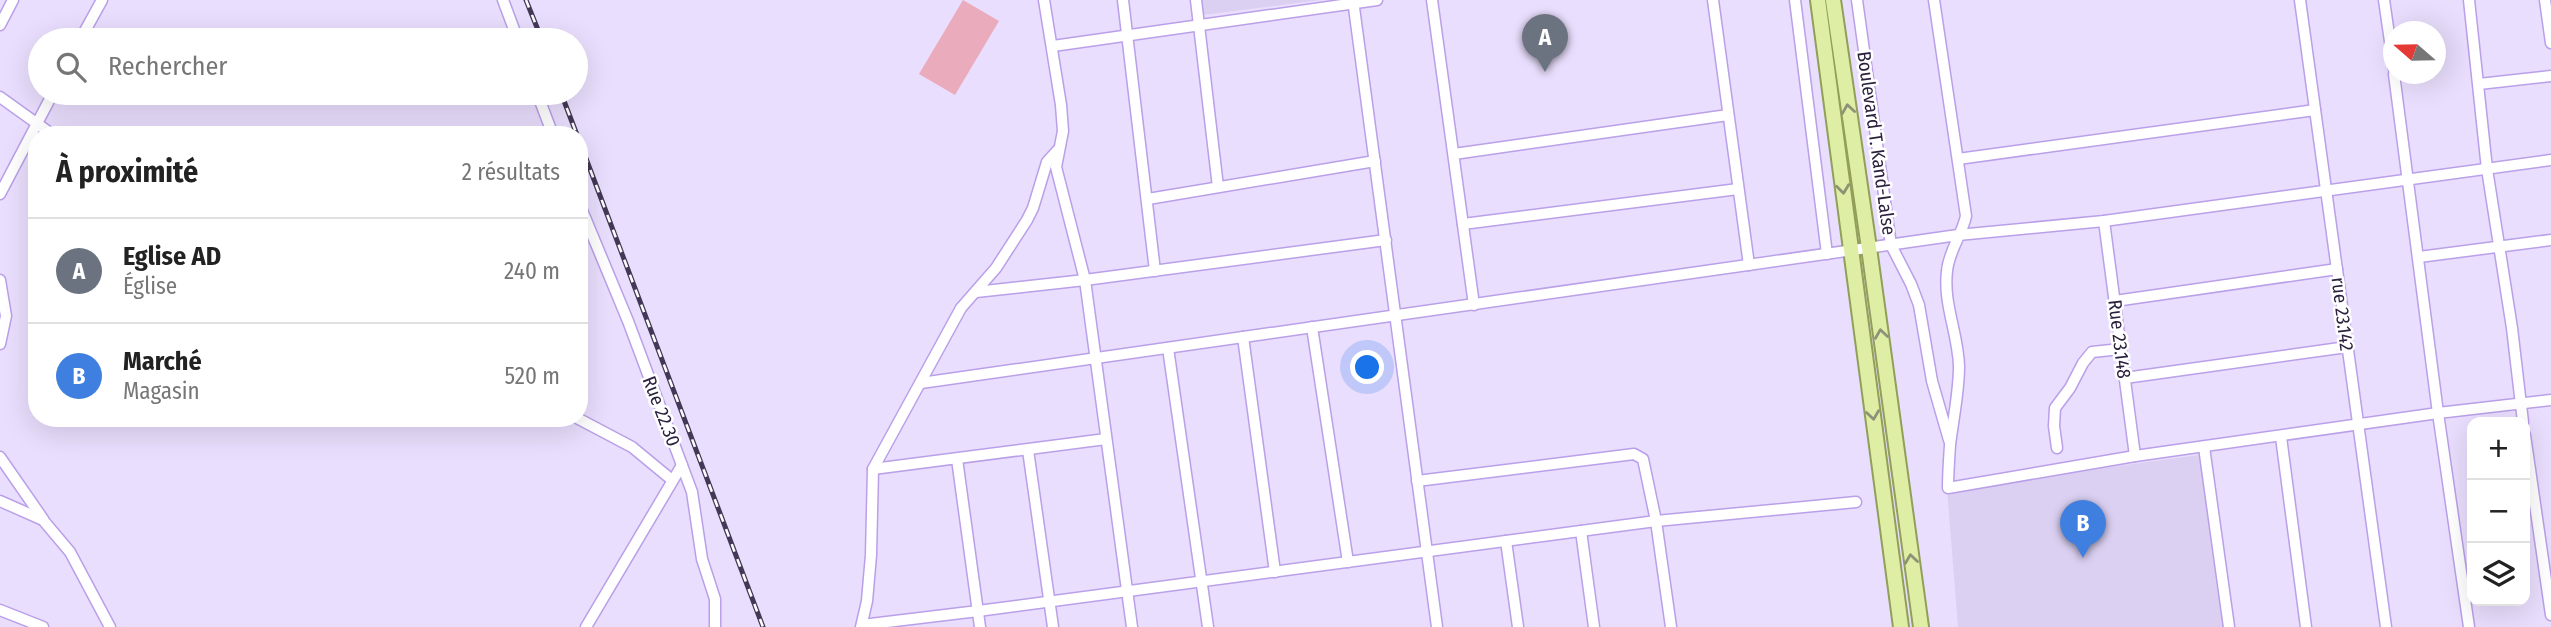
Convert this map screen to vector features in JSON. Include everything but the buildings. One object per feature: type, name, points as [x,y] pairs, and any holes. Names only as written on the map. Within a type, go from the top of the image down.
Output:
[{"type":"main road","points":[[1818,0],[1901,627]]},
{"type":"main road","points":[[1833,0],[1921,627]]},
{"type":"street","points":[[87,28],[102,0]]},
{"type":"street","points":[[503,0],[514,28]]},
{"type":"street","points":[[1044,0],[1053,46],[1063,131],[1056,167],[1085,280],[1132,627]]},
{"type":"street","points":[[1123,0],[1155,271]]},
{"type":"street","points":[[1195,0],[1218,187]]},
{"type":"street","points":[[1053,46],[1377,0]]},
{"type":"street","points":[[1432,0],[1474,305]]},
{"type":"street","points":[[1713,0],[1749,265]]},
{"type":"street","points":[[1795,0],[1827,254]]},
{"type":"street","name":"Boulevard T. Kand-Lalse","points":[[1857,0],[1891,245],[1919,305],[1932,381],[1950,444]]},
{"type":"street","points":[[1934,0],[1966,216],[1964,226],[1951,249],[1947,272],[1949,313],[1958,349],[1959,369],[1948,488],[2135,456],[2438,413],[2551,400]]},
{"type":"street","name":"rue 23.142","points":[[2300,0],[2386,627]]},
{"type":"street","points":[[2384,0],[2387,21]]},
{"type":"street","points":[[2469,0],[2487,169],[2522,417]]},
{"type":"street","points":[[2545,0],[2551,43]]},
{"type":"street","points":[[1354,2],[1437,627]]},
{"type":"street","points":[[0,25],[7,5]]},
{"type":"street","points":[[2479,84],[2551,76]]},
{"type":"street","points":[[2396,84],[2469,627]]},
{"type":"street","points":[[0,97],[40,126]]},
{"type":"street","points":[[37,124],[47,105]]},
{"type":"street","points":[[542,105],[550,126]]},
{"type":"street","points":[[1958,159],[2315,110]]},
{"type":"street","points":[[1454,154],[1728,115]]},
{"type":"street","points":[[1,190],[28,140]]},
{"type":"street","points":[[1058,150],[1046,162],[1027,220],[996,268],[961,308],[873,469],[871,555],[862,626],[1656,521],[1856,502]]},
{"type":"street","points":[[921,383],[1958,235],[2104,221],[2551,160]]},
{"type":"street","points":[[1148,199],[1375,162]]},
{"type":"street","points":[[1463,224],[1738,189]]},
{"type":"street","name":"Rue 23.148","points":[[2104,221],[2135,456]]},
{"type":"street","name":"Rue 22.30","points":[[588,225],[628,321],[692,492],[702,559],[715,599],[715,627]]},
{"type":"street","points":[[974,292],[1385,240]]},
{"type":"street","points":[[2419,257],[2551,240]]},
{"type":"street","points":[[2115,301],[2337,269]]},
{"type":"street","points":[[0,280],[5,316],[0,344]]},
{"type":"street","points":[[1312,327],[1348,562]]},
{"type":"street","points":[[1243,337],[1275,572]]},
{"type":"street","points":[[2125,378],[2347,346]]},
{"type":"street","points":[[1168,348],[1208,627]]},
{"type":"street","points":[[2057,448],[2055,408],[2070,388],[2082,363],[2092,352],[2121,349]]},
{"type":"street","points":[[588,424],[632,447],[672,480]]},
{"type":"street","points":[[2280,437],[2306,627]]},
{"type":"street","points":[[873,469],[1106,439]]},
{"type":"street","points":[[2204,447],[2229,627]]},
{"type":"street","points":[[1028,450],[1053,627]]},
{"type":"street","points":[[1417,481],[1637,454],[1643,459],[1656,521],[1671,627]]},
{"type":"street","points":[[0,457],[43,520],[70,552],[110,627]]},
{"type":"street","points":[[957,459],[980,627]]},
{"type":"street","points":[[586,627],[682,465]]},
{"type":"street","points":[[2530,470],[2551,615]]},
{"type":"street","points":[[0,501],[43,520]]},
{"type":"street","points":[[1581,531],[1594,627]]},
{"type":"street","points":[[1506,541],[1518,627]]},
{"type":"street","points":[[0,610],[43,627]]},
{"type":"shaded area","points":[[963,0],[999,21],[955,95],[919,74]]},
{"type":"shaded area","points":[[1202,0],[1321,0],[1203,15]]},
{"type":"shaded area","points":[[2199,455],[2224,627],[1958,627],[1947,489]]},
{"type":"railway","points":[[526,0],[537,28]]},
{"type":"railway","points":[[566,105],[574,126]]},
{"type":"railway","points":[[588,164],[763,627]]},
{"type":"place","name":"Eglise AD","points":[[1545,72]]},
{"type":"place","name":"Marché","points":[[2083,558]]}]
